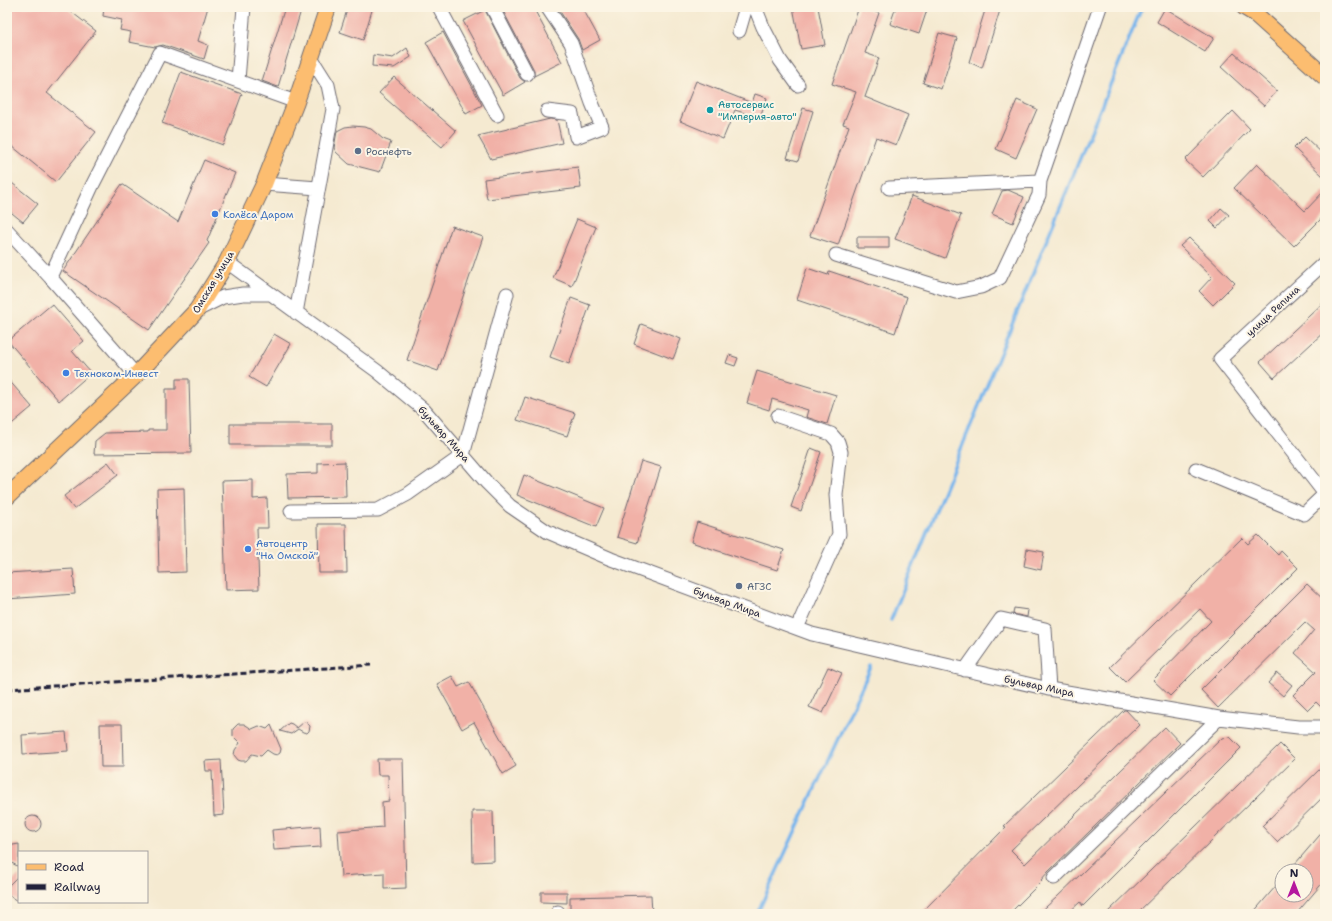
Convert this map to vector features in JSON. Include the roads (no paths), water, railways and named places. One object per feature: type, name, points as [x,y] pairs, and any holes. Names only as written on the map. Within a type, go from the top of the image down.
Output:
[{"type":"main road","name":"Омская улица","points":[[7,497],[136,375],[197,310],[227,262],[264,184],[296,102],[328,7]]},
{"type":"main road","points":[[1252,9],[1325,77]]},
{"type":"street","points":[[238,80],[244,7]]},
{"type":"street","points":[[439,7],[497,115]]},
{"type":"street","points":[[492,7],[527,74]]},
{"type":"street","points":[[546,111],[572,114],[576,137],[602,127],[571,43],[547,7]]},
{"type":"street","points":[[739,30],[746,7]]},
{"type":"street","points":[[755,7],[763,27],[780,60],[798,85]]},
{"type":"street","points":[[836,254],[956,292],[981,288],[1000,278],[1039,195],[1040,182],[1100,7]]},
{"type":"street","points":[[50,277],[92,186],[160,53],[296,102]]},
{"type":"street","points":[[296,313],[333,109],[328,86],[311,58]]},
{"type":"street","points":[[889,188],[1040,182]]},
{"type":"street","points":[[264,184],[318,188]]},
{"type":"street","points":[[7,230],[136,375]]},
{"type":"street","name":"бульвар Мира","points":[[227,262],[377,371],[424,410],[487,483],[510,506],[548,532],[611,559],[812,634],[1049,689],[1219,718],[1298,727],[1325,727]]},
{"type":"street","name":"улица Репина","points":[[1196,469],[1304,514],[1325,494],[1220,359],[1325,262]]},
{"type":"street","points":[[197,310],[223,297],[243,294],[271,294]]},
{"type":"street","points":[[291,510],[378,510],[408,494],[463,455],[507,294]]},
{"type":"street","points":[[778,416],[831,434],[838,442],[841,452],[836,495],[839,534],[797,628]]},
{"type":"street","points":[[965,670],[1001,619],[1016,622],[1045,629],[1049,689]]},
{"type":"street","points":[[1054,878],[1219,718]]},
{"type":"waterway","points":[[891,620],[1142,7]]},
{"type":"waterway","points":[[757,914],[871,667]]},
{"type":"railway","points":[[7,689],[371,665]]},
{"type":"place","name":"Автосервис \"Империя-авто\"","points":[[710,110]]},
{"type":"place","name":"Роснефть","points":[[358,151]]},
{"type":"place","name":"Колёса Даром","points":[[215,214]]},
{"type":"place","name":"Техноком-Инвест","points":[[66,373]]},
{"type":"place","name":"Автоцентр \"На Омской\"","points":[[248,549]]},
{"type":"place","name":"АГЗС","points":[[739,586]]}]
